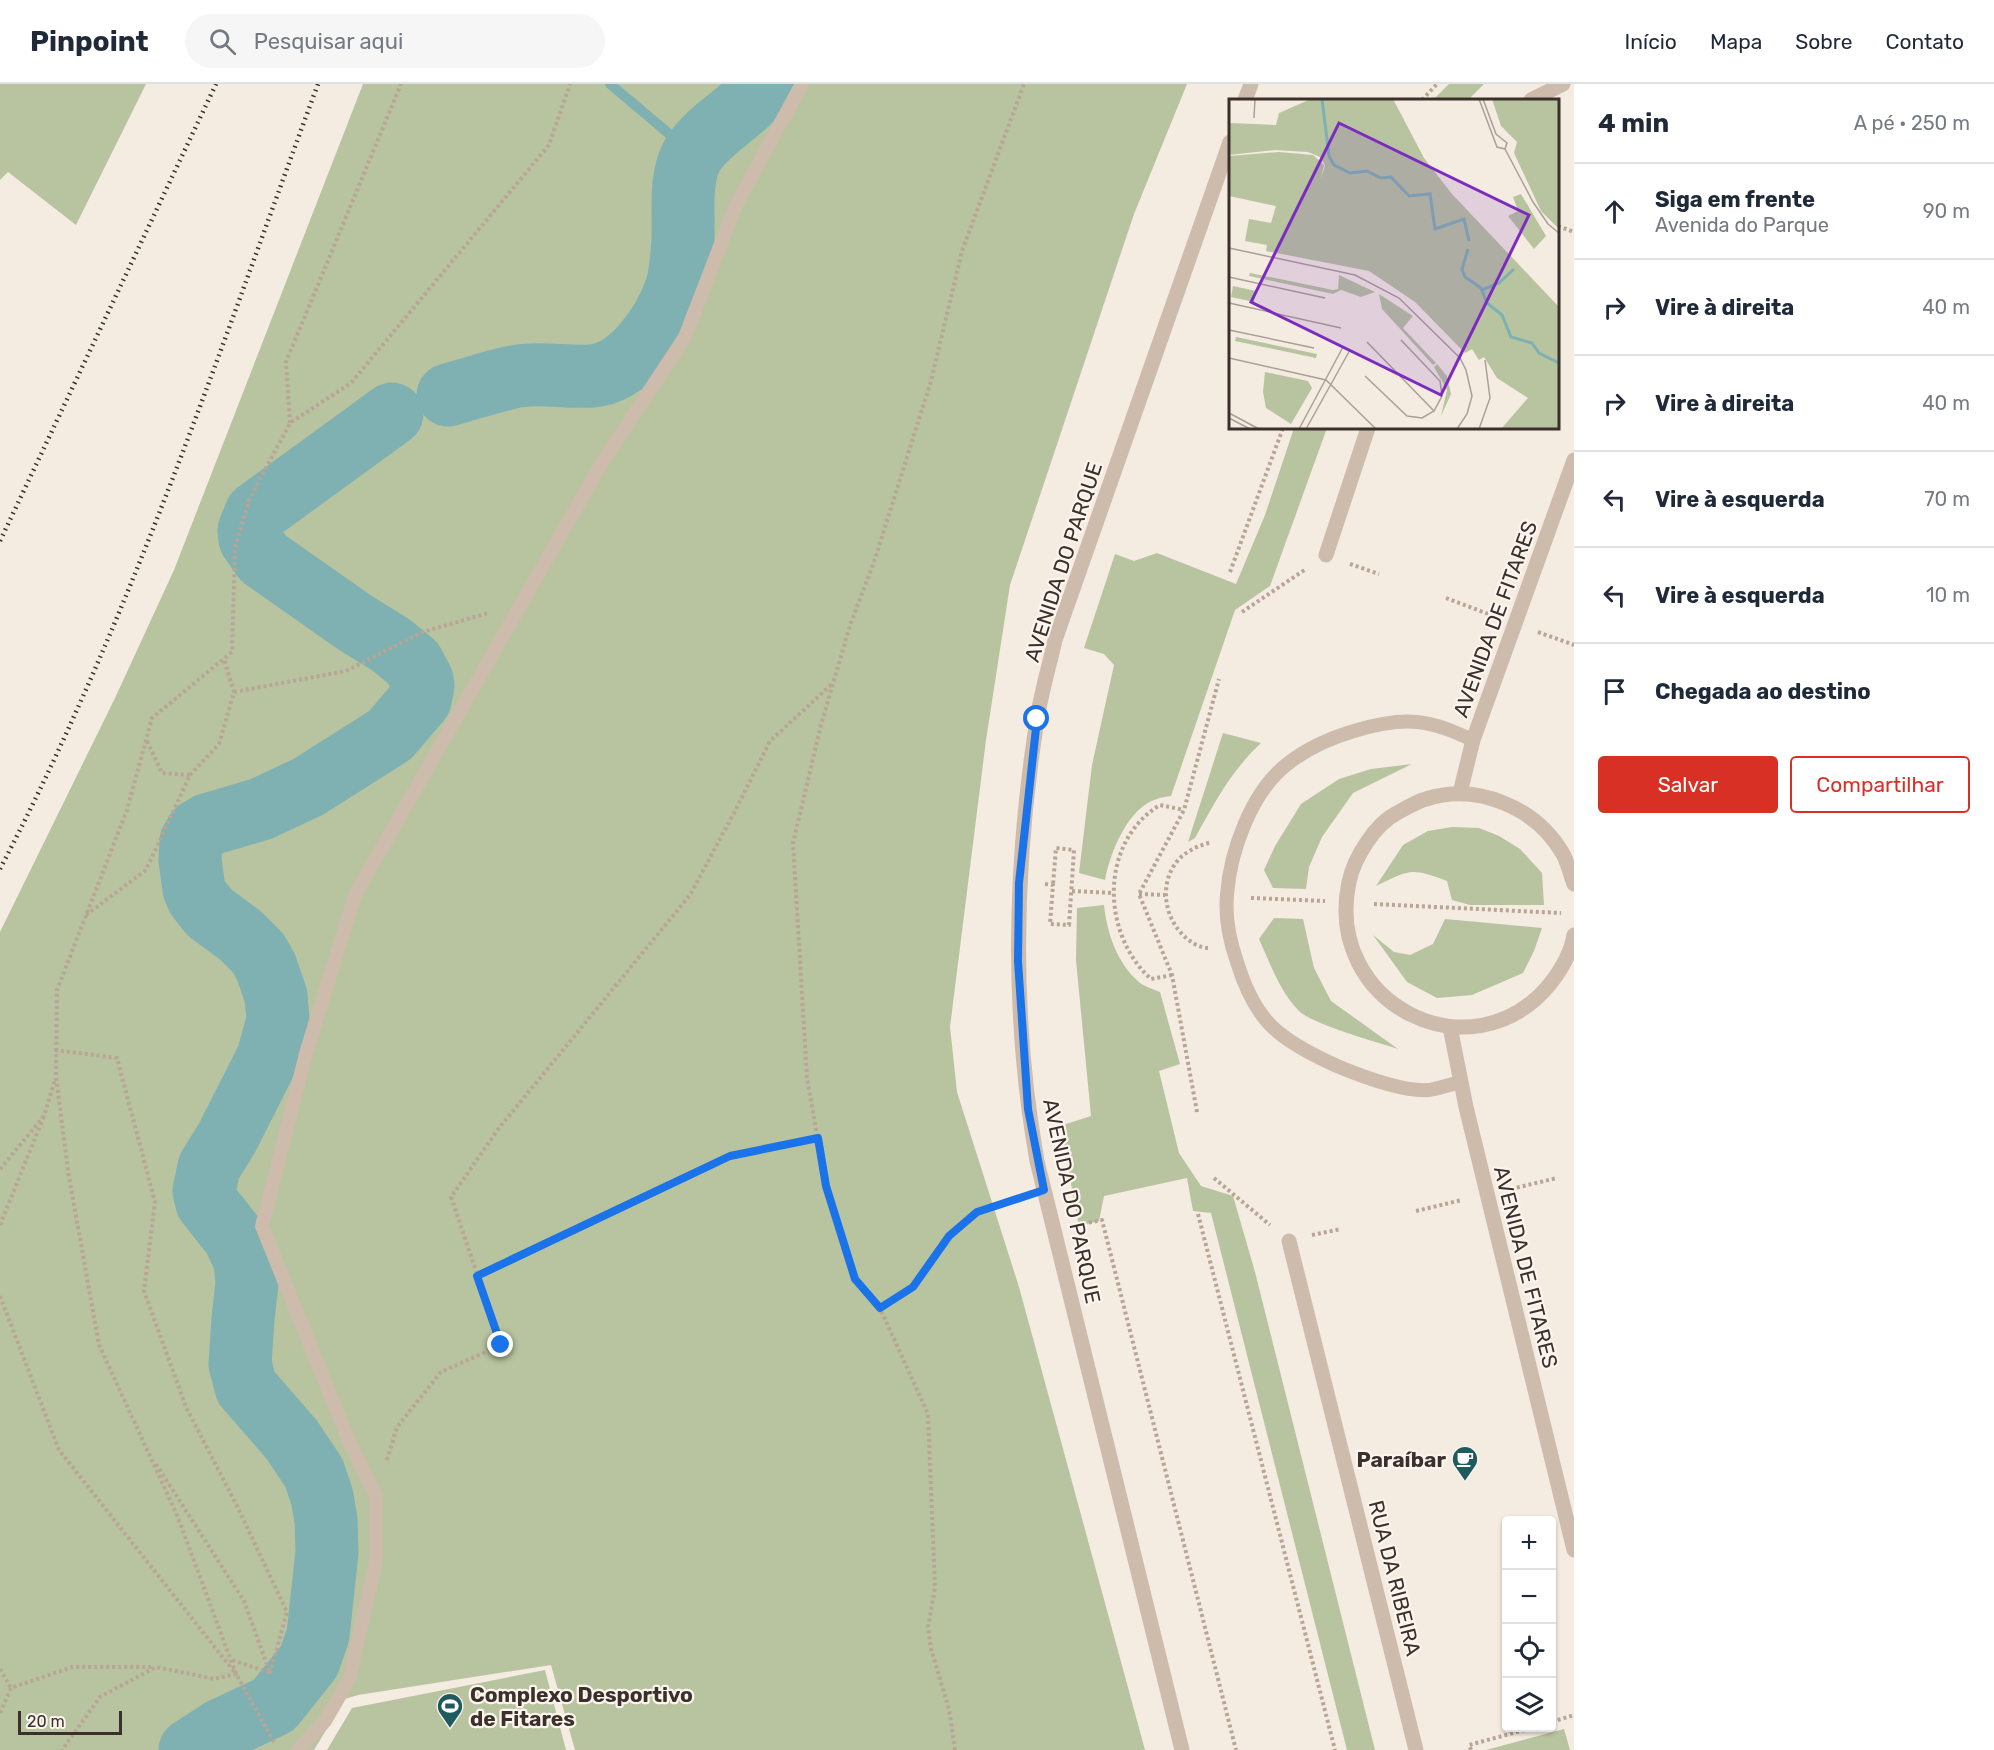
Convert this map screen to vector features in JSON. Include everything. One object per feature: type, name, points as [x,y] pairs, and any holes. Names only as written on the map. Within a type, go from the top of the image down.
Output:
[{"type":"street","points":[[1245,99],[1251,84]]},
{"type":"street","points":[[1533,99],[1563,84]]},
{"type":"street","name":"AVENIDA DO PARQUE","points":[[1182,1750],[1044,1190],[1028,1109],[1018,961],[1019,883],[1037,719],[1055,640],[1229,145]]},
{"type":"street","points":[[1326,555],[1368,429]]},
{"type":"street","name":"AVENIDA DE FITARES","points":[[1460,794],[1473,740],[1574,460]]},
{"type":"street","points":[[1574,884],[1563,855],[1544,830],[1520,810],[1491,798],[1460,794],[1425,799],[1394,814],[1368,839],[1351,870],[1344,902],[1348,938],[1357,960],[1362,972],[1384,999],[1416,1018],[1450,1027],[1482,1025],[1513,1015],[1539,997],[1560,972],[1574,940]]},
{"type":"street","name":"AVENIDA DE FITARES","points":[[1450,1027],[1460,1082],[1574,1550]]},
{"type":"street","name":"RUA DA RIBEIRA","points":[[1288,1241],[1416,1750]]},
{"type":"lane","points":[[298,1750],[325,1721],[349,1679],[376,1561],[376,1496],[350,1441],[262,1226],[308,1050],[355,895],[603,461],[685,337],[736,205],[802,84]]},
{"type":"lane","points":[[1460,1082],[1428,1090],[1369,1080],[1314,1055],[1277,1031],[1255,1006],[1240,974],[1231,944],[1227,896],[1235,849],[1254,807],[1265,788],[1284,766],[1308,749],[1340,735],[1387,723],[1416,722],[1447,728],[1473,740]]},
{"type":"path","points":[[290,423],[286,362],[401,84]]},
{"type":"path","points":[[236,1674],[177,1515],[99,1345],[68,1171],[56,1076],[57,990],[127,810],[152,718],[232,652],[235,548],[249,500],[290,423],[351,383],[549,145],[570,84]]},
{"type":"path","points":[[955,1750],[949,1709],[931,1649],[928,1627],[935,1588],[928,1414],[880,1308],[855,1279],[826,1186],[807,1077],[793,843],[833,682],[850,625],[874,562],[931,381],[962,251],[1024,84]]},
{"type":"path","points":[[1423,99],[1437,84]]},
{"type":"path","points":[[1559,227],[1574,232]]},
{"type":"path","points":[[1230,572],[1283,429]]},
{"type":"path","points":[[234,692],[346,671],[423,632],[520,604]]},
{"type":"path","points":[[86,916],[146,870],[190,775],[219,744],[234,692],[224,659]]},
{"type":"path","points":[[1139,894],[1184,810],[1219,679]]},
{"type":"path","points":[[376,1496],[397,1427],[441,1372],[501,1345],[451,1197],[499,1128],[690,895],[770,741],[833,682]]},
{"type":"path","points":[[146,740],[162,773],[190,775]]},
{"type":"path","points":[[1172,975],[1151,979],[1139,968],[1119,934],[1113,893],[1121,854],[1135,827],[1147,813],[1160,805],[1184,810]]},
{"type":"path","points":[[1205,948],[1189,940],[1176,928],[1168,912],[1165,895],[1169,876],[1178,860],[1194,848],[1211,842]]},
{"type":"path","points":[[1053,885],[1056,848],[1074,850],[1069,926]]},
{"type":"path","points":[[1071,891],[1113,893]]},
{"type":"path","points":[[1139,894],[1165,895]]},
{"type":"path","points":[[1139,894],[1172,975],[1197,1112]]},
{"type":"path","points":[[1275,899],[1563,913]]},
{"type":"path","points":[[56,1050],[117,1058],[155,1202],[144,1291],[186,1407],[237,1506],[287,1612],[270,1673]]},
{"type":"path","points":[[0,1225],[44,1116],[56,1076]]},
{"type":"path","points":[[0,1169],[44,1116]]},
{"type":"path","points":[[477,1276],[730,1156],[818,1138]]},
{"type":"path","points":[[880,1308],[913,1287],[949,1236],[977,1212],[1044,1190]]},
{"type":"path","points":[[1198,1214],[1335,1750]]},
{"type":"path","points":[[1054,1229],[1102,1220],[1236,1750]]},
{"type":"path","points":[[0,1296],[59,1450],[236,1674],[267,1731]]},
{"type":"path","points":[[148,1452],[244,1601],[270,1673]]},
{"type":"path","points":[[231,1660],[270,1673]]},
{"type":"path","points":[[0,1713],[11,1688],[72,1667],[156,1667],[214,1680],[236,1674]]},
{"type":"path","points":[[62,1750],[100,1697],[156,1667]]},
{"type":"path","points":[[0,1669],[11,1688]]},
{"type":"path","points":[[1556,1720],[1574,1715]]},
{"type":"path","points":[[1471,1750],[1469,1745],[1517,1732]]},
{"type":"green space","points":[[0,84],[146,84],[76,225],[8,172],[0,180]]},
{"type":"green space","points":[[363,84],[1187,84],[1134,214],[1010,585],[986,740],[950,1027],[957,1092],[1019,1287],[1145,1750],[575,1750],[551,1665],[358,1695],[345,1699],[314,1750],[0,1750],[0,932],[115,698],[174,570]]},
{"type":"green space","points":[[1449,84],[1484,84],[1469,99],[1434,99]]},
{"type":"green space","points":[[1294,429],[1327,429],[1270,586],[1235,610],[1171,796],[1159,798],[1147,804],[1129,821],[1111,857],[1105,880],[1079,873],[1092,765],[1114,665],[1104,654],[1084,648],[1115,554],[1134,561],[1157,553],[1236,584],[1265,515]]},
{"type":"green space","points":[[1223,733],[1261,743],[1232,776],[1195,838],[1188,842]]},
{"type":"green space","points":[[1412,764],[1353,793],[1322,837],[1309,867],[1306,889],[1273,888],[1264,870],[1275,846],[1301,804],[1339,779],[1371,769]]},
{"type":"green space","points":[[1452,827],[1479,828],[1499,836],[1520,849],[1542,873],[1544,905],[1470,905],[1452,900],[1447,881],[1417,872],[1396,876],[1376,886],[1403,845],[1428,831]]},
{"type":"green space","points":[[1104,905],[1111,937],[1119,957],[1141,984],[1160,992],[1180,1064],[1159,1071],[1179,1153],[1201,1186],[1233,1196],[1255,1272],[1375,1750],[1347,1750],[1211,1213],[1193,1211],[1187,1178],[1104,1196],[1099,1221],[1079,1226],[1060,1126],[1091,1116],[1076,960],[1077,908]]},
{"type":"green space","points":[[1274,918],[1303,919],[1314,968],[1331,1001],[1398,1049],[1331,1027],[1299,1011],[1281,986],[1259,939]]},
{"type":"green space","points":[[1445,919],[1542,928],[1523,973],[1472,995],[1437,998],[1407,982],[1373,935],[1394,952],[1410,955],[1433,944]]},
{"type":"green space","name":"Complexo Desportivo de Fitares","points":[[545,1670],[566,1750],[327,1750],[352,1708]]},
{"type":"green space","points":[[1564,1729],[1570,1750],[1486,1750],[1556,1732]]},
{"type":"waterway","points":[[610,84],[693,154]]},
{"type":"waterway","points":[[448,395],[519,376],[592,376],[606,373],[633,356],[664,316],[677,285],[683,241],[684,189],[688,164],[700,144],[748,103],[764,84]]},
{"type":"waterway","points":[[190,1750],[221,1730],[274,1705],[309,1661],[318,1635],[327,1552],[326,1520],[322,1497],[314,1473],[292,1440],[246,1387],[240,1364],[247,1283],[245,1261],[234,1237],[207,1203],[204,1191],[209,1167],[227,1138],[268,1057],[278,1020],[276,996],[266,967],[258,953],[240,935],[210,913],[198,898],[194,889],[190,860],[191,841],[197,831],[207,825],[261,809],[308,787],[390,735],[420,700],[422,680],[413,663],[391,645],[263,558],[250,539],[249,530],[256,513],[392,414]]},
{"type":"railway","points":[[0,541],[216,84]]},
{"type":"railway","points":[[0,869],[91,678],[132,580],[209,383],[318,84]]},
{"type":"place","name":"Paraíbar","points":[[1465,1482]]},
{"type":"place","name":"Complexo Desportivo de Fitares","points":[[450,1729]]},
{"type":"route","points":[[501,1345],[477,1276],[730,1156],[818,1138],[826,1186],[855,1279],[880,1308],[913,1287],[949,1236],[977,1212],[1044,1190],[1028,1109],[1018,961],[1019,883],[1037,719]]}]
